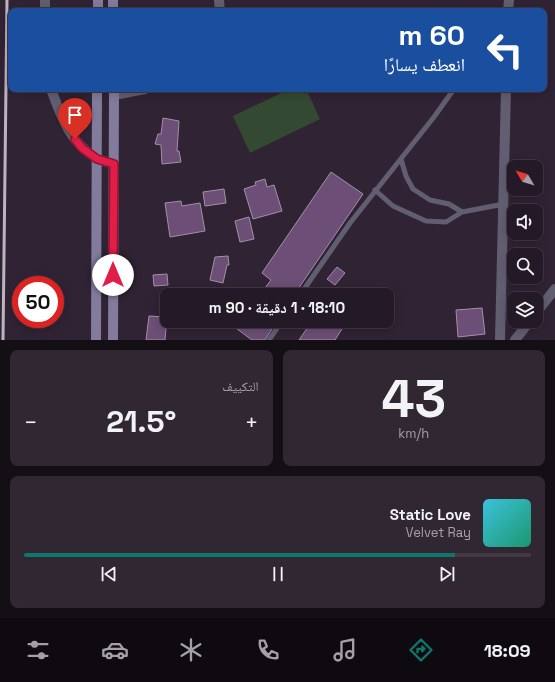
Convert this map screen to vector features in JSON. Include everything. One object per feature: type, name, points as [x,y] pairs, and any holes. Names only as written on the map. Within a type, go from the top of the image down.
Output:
[{"type":"main road","points":[[96,340],[97,92]]},
{"type":"main road","points":[[113,340],[114,92]]},
{"type":"street","points":[[52,92],[67,130],[82,148],[97,159],[114,164]]},
{"type":"street","points":[[500,340],[506,92]]},
{"type":"street","points":[[543,304],[555,289]]},
{"type":"street","points":[[515,340],[524,328]]},
{"type":"lane","points":[[305,288],[350,223],[452,92]]},
{"type":"lane","points":[[401,159],[406,176],[413,189],[430,200],[449,204],[462,212]]},
{"type":"lane","points":[[375,190],[393,206],[426,221],[446,222],[462,212],[504,204]]},
{"type":"lane","points":[[269,340],[277,328]]},
{"type":"green space","points":[[284,92],[307,92],[320,119],[250,153],[233,116]]},
{"type":"building","points":[[163,118],[179,121],[177,151],[179,151],[181,162],[162,164],[161,145],[155,144],[158,134],[161,134]]},
{"type":"building","points":[[331,172],[363,194],[299,288],[265,288],[271,280],[262,273]]},
{"type":"building","points":[[265,179],[267,187],[274,185],[282,211],[253,219],[244,189],[256,185],[255,182]]},
{"type":"building","points":[[224,189],[226,203],[205,206],[203,192]]},
{"type":"building","points":[[181,201],[182,206],[200,203],[205,231],[170,237],[165,203]]},
{"type":"building","points":[[249,217],[254,239],[240,242],[235,221]]},
{"type":"building","points":[[228,256],[229,265],[227,265],[223,283],[210,280],[215,257]]},
{"type":"building","points":[[337,267],[345,273],[335,285],[327,279]]},
{"type":"building","points":[[167,274],[168,285],[154,286],[153,275]]},
{"type":"building","points":[[482,308],[485,334],[458,337],[456,310]]},
{"type":"building","points":[[149,316],[160,317],[160,328],[166,328],[165,340],[146,340]]},
{"type":"building","points":[[273,328],[265,340],[252,340],[237,329]]},
{"type":"building","points":[[307,328],[343,328],[335,340],[299,340]]},
{"type":"railway","points":[[3,340],[7,0]]},
{"type":"route","points":[[75,139],[82,148],[97,159],[114,164],[113,275]]}]
